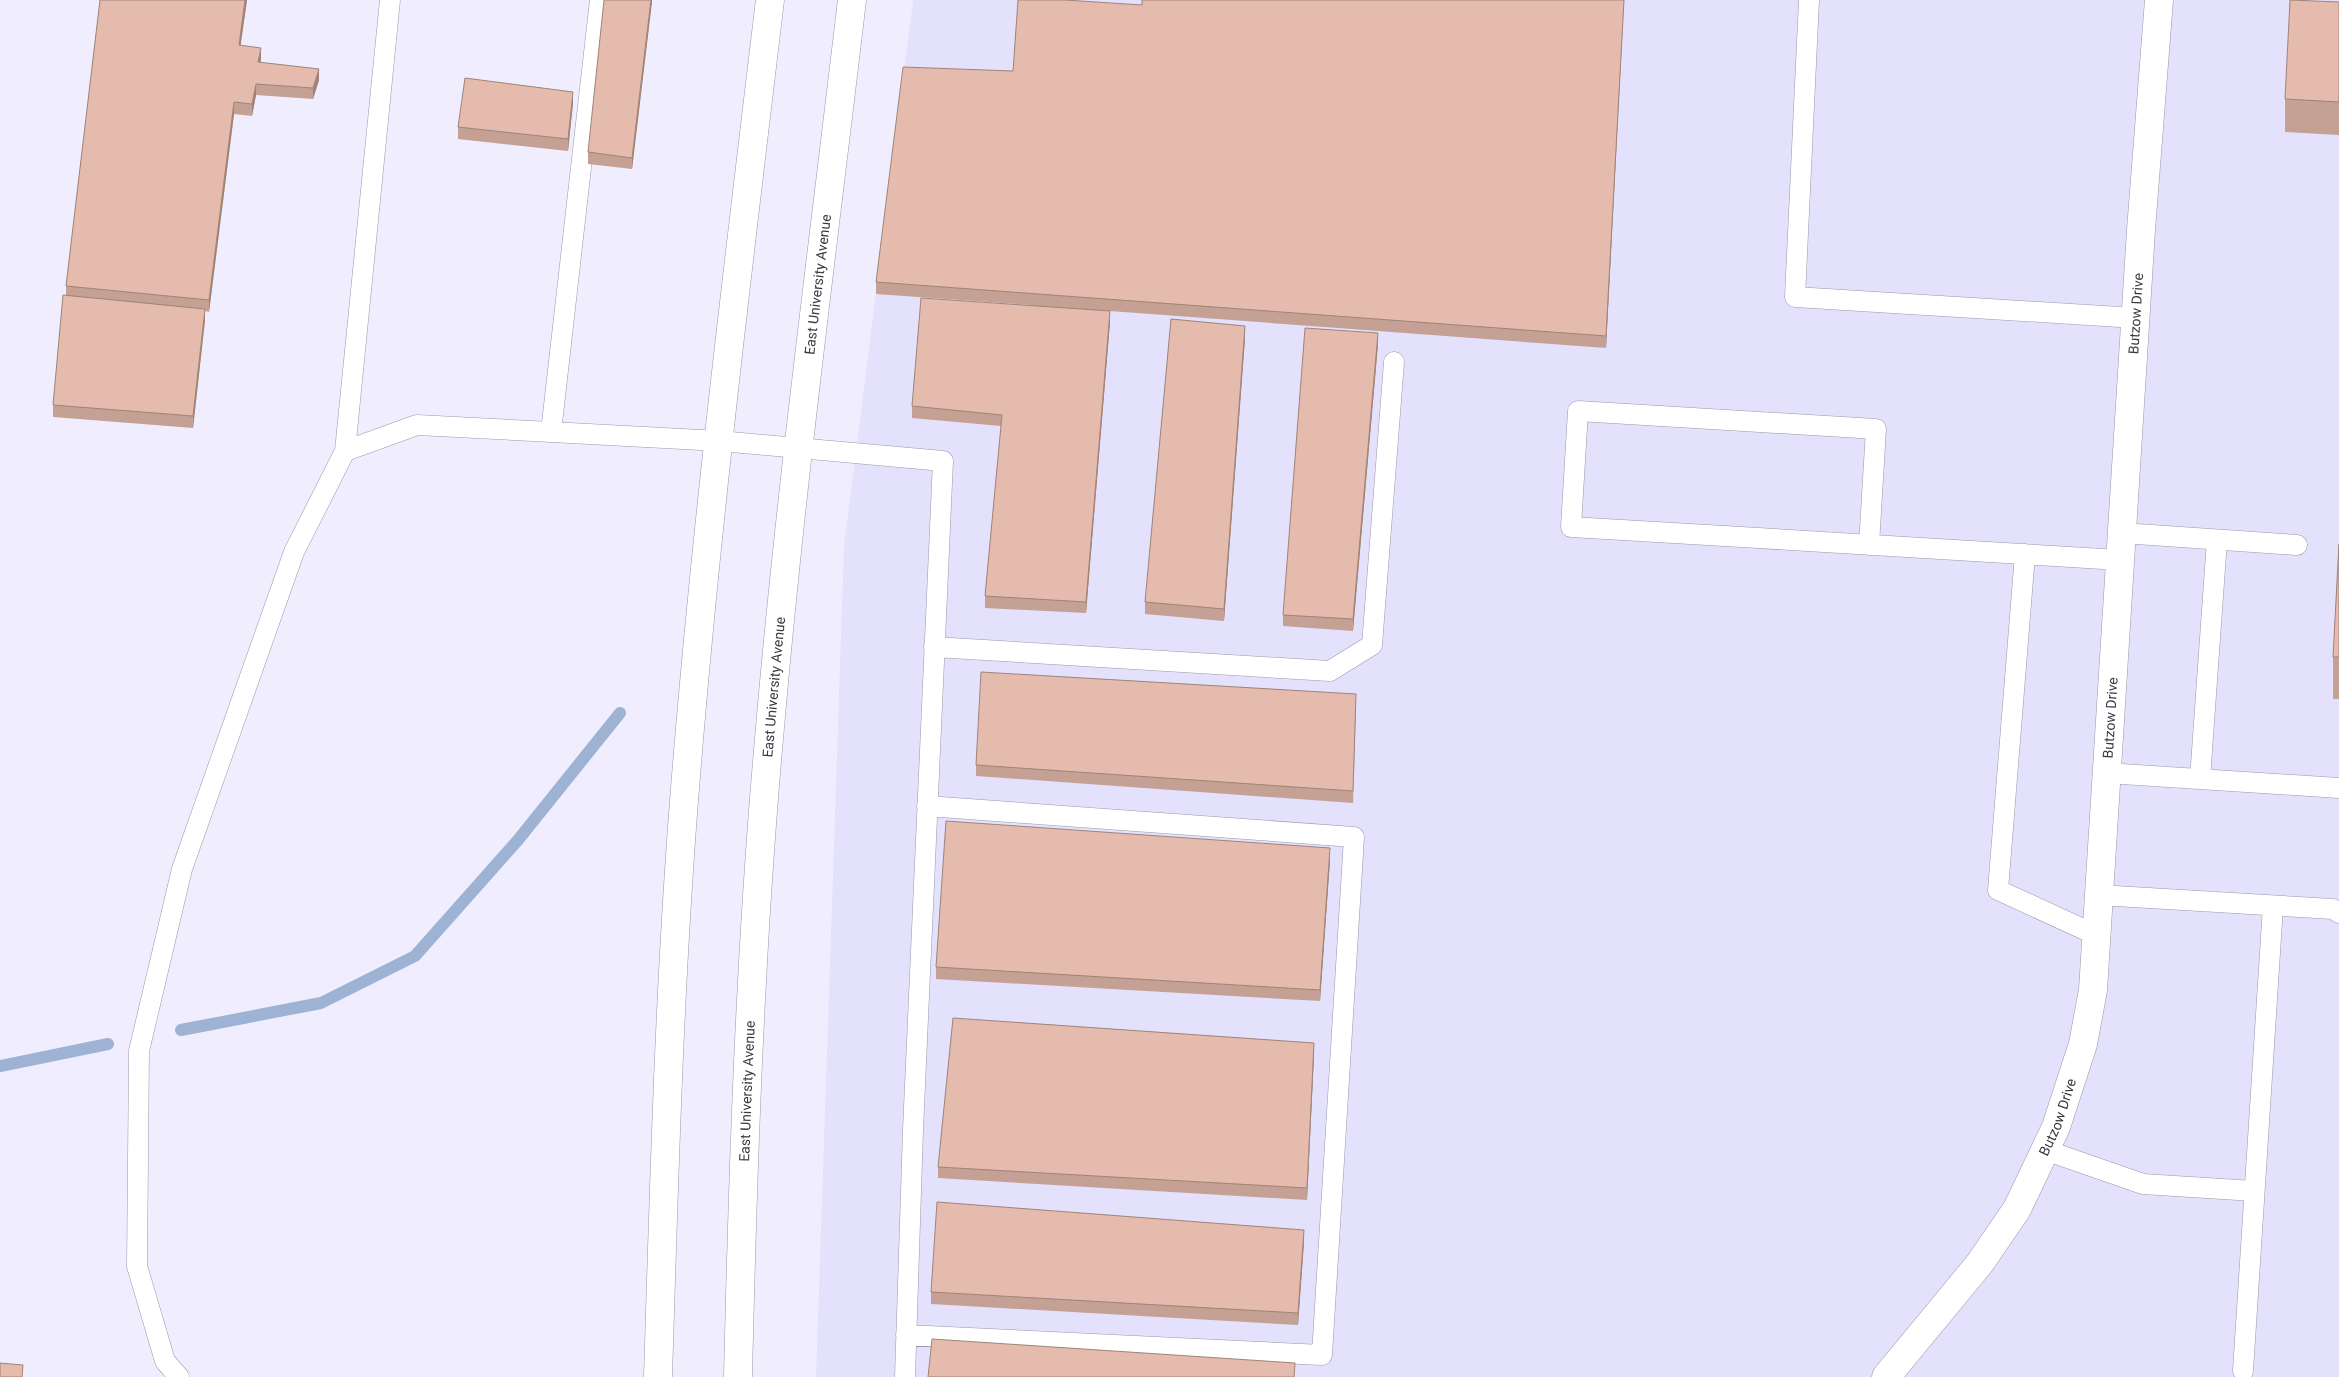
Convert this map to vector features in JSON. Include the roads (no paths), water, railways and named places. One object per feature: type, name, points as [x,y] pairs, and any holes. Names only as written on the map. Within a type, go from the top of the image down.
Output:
[{"type":"main road","points":[[658,1377],[668,1058],[684,801],[700,606],[770,0]]},
{"type":"main road","name":"East University Avenue","points":[[738,1377],[750,1011],[778,631],[852,0]]},
{"type":"main road","name":"Butzow Drive","points":[[1886,1377],[1980,1263],[2018,1208],[2056,1126],[2083,1044],[2092,990],[2096,936],[2136,318],[2159,0]]},
{"type":"lane","points":[[178,1377],[165,1361],[137,1266],[138,1052],[182,869],[294,552],[345,451],[390,0]]},
{"type":"lane","points":[[551,432],[600,0]]},
{"type":"lane","points":[[1809,0],[1795,297],[2136,318]]},
{"type":"lane","points":[[934,647],[1330,671],[1372,645],[1394,362]]},
{"type":"lane","points":[[1869,545],[1876,430],[1578,411],[1571,527],[1869,545],[2025,554],[2217,540],[2296,545]]},
{"type":"lane","points":[[345,451],[417,425],[720,441],[943,461],[927,806],[905,1377]]},
{"type":"lane","points":[[2200,779],[2217,540]]},
{"type":"lane","points":[[2025,554],[1998,890],[2096,936]]},
{"type":"lane","points":[[2106,773],[2339,788]]},
{"type":"lane","points":[[906,1335],[1322,1355],[1354,836],[927,806]]},
{"type":"lane","points":[[2098,895],[2333,909],[2339,913]]},
{"type":"lane","points":[[2243,1371],[2273,906]]},
{"type":"lane","points":[[2045,1150],[2143,1184],[2254,1191]]},
{"type":"waterway","points":[[181,1030],[321,1003],[415,956],[518,840],[620,713]]},
{"type":"waterway","points":[[0,1066],[108,1044]]}]
